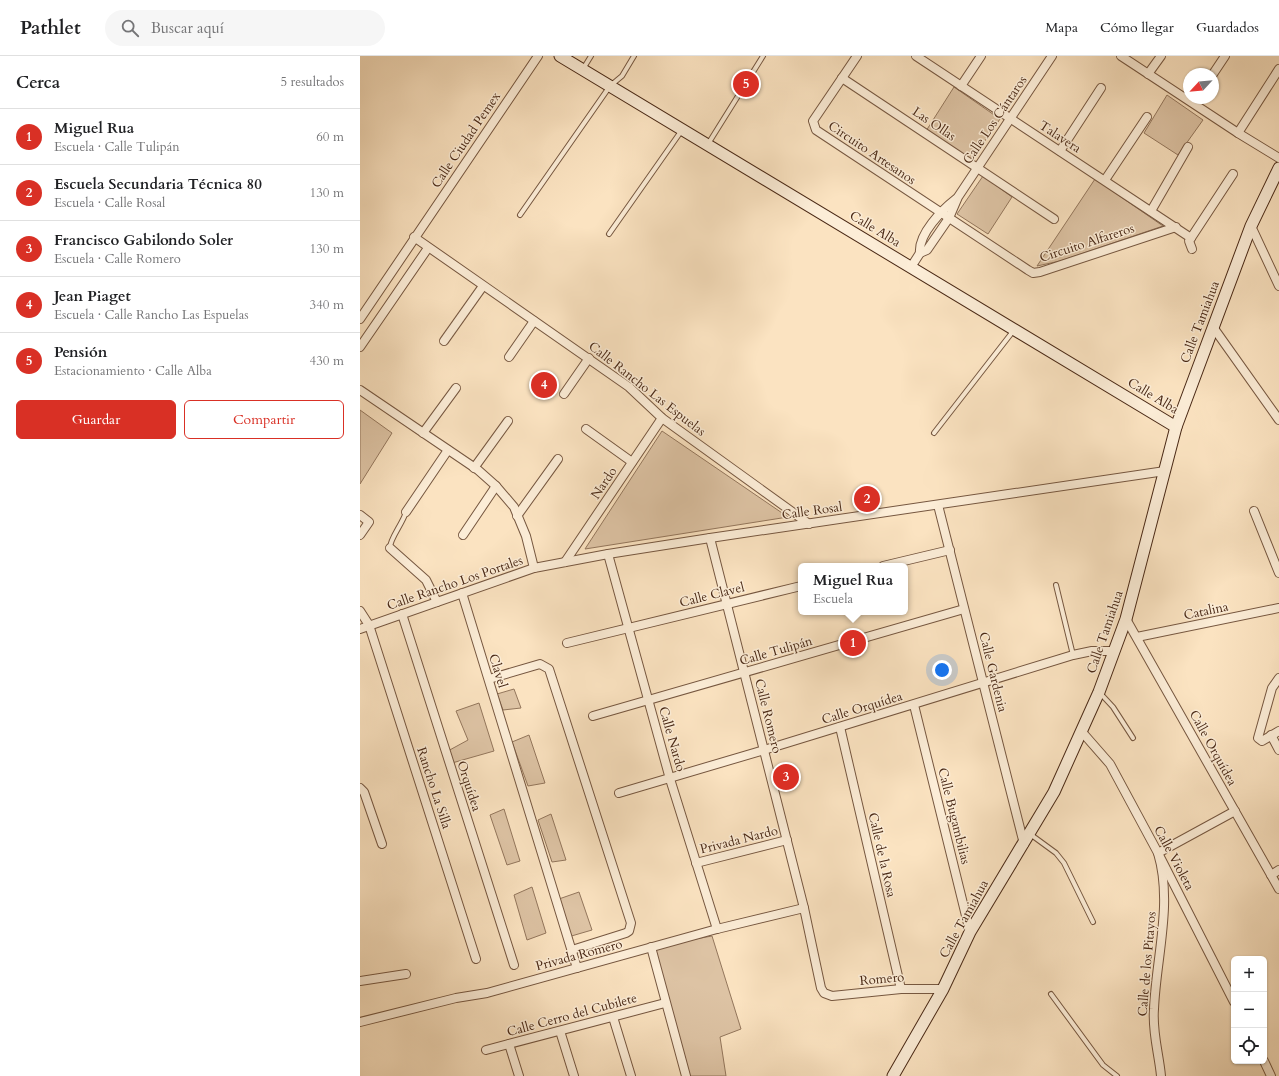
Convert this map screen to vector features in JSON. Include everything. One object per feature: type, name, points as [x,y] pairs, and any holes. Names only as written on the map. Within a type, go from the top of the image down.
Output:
[{"type":"street","name":"Calle Ciudad Pemex","points":[[360,319],[414,237],[538,56]]},
{"type":"street","name":"Calle Alba","points":[[560,56],[1176,427]]},
{"type":"street","name":"Circuito Artesanos","points":[[857,56],[813,121],[816,130],[949,218]]},
{"type":"street","name":"Talavera","points":[[918,56],[1191,238]]},
{"type":"street","points":[[961,86],[982,56]]},
{"type":"street","name":"Calle Los Cántaros","points":[[920,252],[928,250],[949,218],[958,197],[1052,56]]},
{"type":"street","points":[[1121,56],[1183,94]]},
{"type":"street","points":[[1148,74],[1161,56]]},
{"type":"street","points":[[1217,68],[1224,56]]},
{"type":"street","points":[[1238,134],[1279,70]]},
{"type":"street","name":"Las Ollas","points":[[842,78],[1054,219]]},
{"type":"street","points":[[1060,151],[1101,88]]},
{"type":"street","points":[[1199,104],[1238,134],[1279,158]]},
{"type":"street","points":[[1105,180],[1147,117]]},
{"type":"street","points":[[1151,211],[1188,147]]},
{"type":"street","name":"Calle Tamiahua","points":[[893,1076],[943,989],[970,932],[1054,792],[1082,732],[1099,692],[1126,619],[1176,427],[1251,226],[1279,168]]},
{"type":"street","points":[[1192,249],[1189,241],[1233,174]]},
{"type":"street","name":"Calle Los Cántaros","points":[[911,267],[920,252],[919,245],[940,212],[958,197]]},
{"type":"street","name":"Circuito Alfareros","points":[[949,218],[1033,273],[1176,227]]},
{"type":"street","points":[[1251,226],[1279,286]]},
{"type":"street","points":[[360,347],[428,248],[414,237]]},
{"type":"street","name":"Calle Rancho Las Espuelas","points":[[428,248],[589,358],[636,393],[662,418],[809,524]]},
{"type":"street","points":[[444,341],[483,286]]},
{"type":"street","points":[[509,357],[534,321]]},
{"type":"street","points":[[1213,327],[1279,420]]},
{"type":"street","points":[[564,394],[589,358]]},
{"type":"street","points":[[423,433],[456,388]]},
{"type":"street","points":[[360,390],[474,468],[496,486],[514,507],[526,536],[534,568]]},
{"type":"street","name":"Nardo","points":[[565,562],[662,418]]},
{"type":"street","points":[[474,468],[508,421]]},
{"type":"street","points":[[586,429],[632,462]]},
{"type":"street","points":[[406,512],[448,450]]},
{"type":"street","points":[[517,516],[558,459]]},
{"type":"street","name":"Calle Rosal","points":[[534,568],[608,554],[710,538],[1165,471]]},
{"type":"street","points":[[463,535],[496,486]]},
{"type":"street","name":"Calle Gardenia","points":[[938,505],[1024,844]]},
{"type":"street","points":[[1254,511],[1279,573]]},
{"type":"street","points":[[360,516],[369,522],[360,535]]},
{"type":"street","name":"Calle Romero","points":[[710,538],[804,908],[820,983],[824,993]]},
{"type":"street","points":[[390,548],[426,580],[437,602]]},
{"type":"street","points":[[896,563],[950,550]]},
{"type":"street","name":"Calle Nardo","points":[[608,554],[670,779],[717,929]]},
{"type":"street","name":"Calle Rancho Los Portales","points":[[360,629],[534,568]]},
{"type":"street","name":"Calle Clavel","points":[[567,643],[798,587]]},
{"type":"street","name":"Clavel","points":[[462,593],[577,968]]},
{"type":"street","name":"Catalina","points":[[1137,637],[1279,608]]},
{"type":"street","name":"Calle Tulipán","points":[[594,716],[964,609]]},
{"type":"street","name":"Rancho La Silla","points":[[360,612],[369,626],[476,959]]},
{"type":"street","name":"Orquídea","points":[[402,614],[514,965]]},
{"type":"street","name":"Calle Orquídea","points":[[1126,619],[1279,889]]},
{"type":"street","name":"Calle Orquídea","points":[[619,793],[670,779],[1073,656],[1092,651],[1113,651]]},
{"type":"street","points":[[488,679],[540,664],[549,669],[617,877],[631,923],[629,931],[572,950]]},
{"type":"street","points":[[1279,678],[1272,688],[1258,736],[1260,740],[1275,733],[1279,750]]},
{"type":"street","name":"Calle Bugambilias","points":[[914,705],[970,932]]},
{"type":"street","name":"Calle de la Rosa","points":[[840,727],[901,989]]},
{"type":"street","name":"Calle Violeta","points":[[1082,732],[1110,764],[1158,853],[1231,996]]},
{"type":"street","points":[[360,788],[364,792],[382,844]]},
{"type":"street","points":[[1158,853],[1235,811]]},
{"type":"street","name":"Privada Nardo","points":[[696,863],[787,840]]},
{"type":"street","name":"Calle de los Pitayos","points":[[1158,853],[1164,870],[1164,900],[1154,1010],[1155,1036],[1161,1076]]},
{"type":"street","points":[[1271,875],[1279,870]]},
{"type":"street","name":"Privada Romero","points":[[360,1022],[456,998],[486,993],[717,929],[804,908]]},
{"type":"street","points":[[651,947],[686,1076]]},
{"type":"street","points":[[360,981],[406,974]]},
{"type":"street","name":"Romero","points":[[824,993],[832,996],[901,989],[943,989]]},
{"type":"street","name":"Calle Cerro del Cubilete","points":[[486,1050],[665,1003]]},
{"type":"street","points":[[614,1017],[631,1076]]},
{"type":"street","points":[[560,1031],[574,1076]]},
{"type":"street","points":[[509,1044],[519,1076]]},
{"type":"street","points":[[1265,1064],[1271,1076]]},
{"type":"lane","points":[[582,70],[592,56]]},
{"type":"lane","points":[[520,215],[610,86],[622,76],[634,56]]},
{"type":"lane","points":[[708,145],[763,56]]},
{"type":"lane","points":[[609,234],[682,130]]},
{"type":"lane","points":[[934,433],[1014,329]]},
{"type":"lane","points":[[390,548],[390,542],[403,522],[406,512]]},
{"type":"lane","points":[[1056,585],[1073,656]]},
{"type":"lane","points":[[1099,692],[1113,707],[1133,738]]},
{"type":"lane","points":[[1030,834],[1056,853],[1064,863],[1093,922]]},
{"type":"lane","points":[[1051,994],[1103,1065],[1118,1076]]},
{"type":"shaded area","points":[[954,87],[1000,119],[971,161],[926,131]]},
{"type":"shaded area","points":[[1167,95],[1203,120],[1178,155],[1144,133]]},
{"type":"shaded area","points":[[983,176],[1012,197],[988,234],[957,214]]},
{"type":"shaded area","points":[[1095,179],[1163,226],[1060,261],[1037,266]]},
{"type":"shaded area","points":[[360,410],[392,433],[360,484]]},
{"type":"shaded area","points":[[662,431],[788,517],[585,549]]},
{"type":"shaded area","points":[[514,689],[521,708],[503,710],[497,694]]},
{"type":"shaded area","points":[[479,703],[494,751],[452,763],[446,752],[468,740],[456,711]]},
{"type":"shaded area","points":[[529,735],[545,783],[528,786],[512,742]]},
{"type":"shaded area","points":[[504,809],[520,861],[507,865],[490,815]]},
{"type":"shaded area","points":[[551,814],[566,860],[552,862],[538,820]]},
{"type":"shaded area","points":[[532,887],[546,933],[527,940],[514,895]]},
{"type":"shaded area","points":[[579,892],[592,930],[568,937],[556,900]]},
{"type":"shaded area","points":[[712,936],[741,1029],[720,1037],[726,1076],[685,1076],[651,947]]},
{"type":"place","name":"Pensión","points":[[746,84]]},
{"type":"place","name":"Jean Piaget","points":[[544,385]]},
{"type":"place","name":"Escuela Secundaria Técnica 80","points":[[867,499]]},
{"type":"place","name":"Miguel Rua","points":[[853,643]]},
{"type":"place","name":"Francisco Gabilondo Soler","points":[[786,777]]}]
